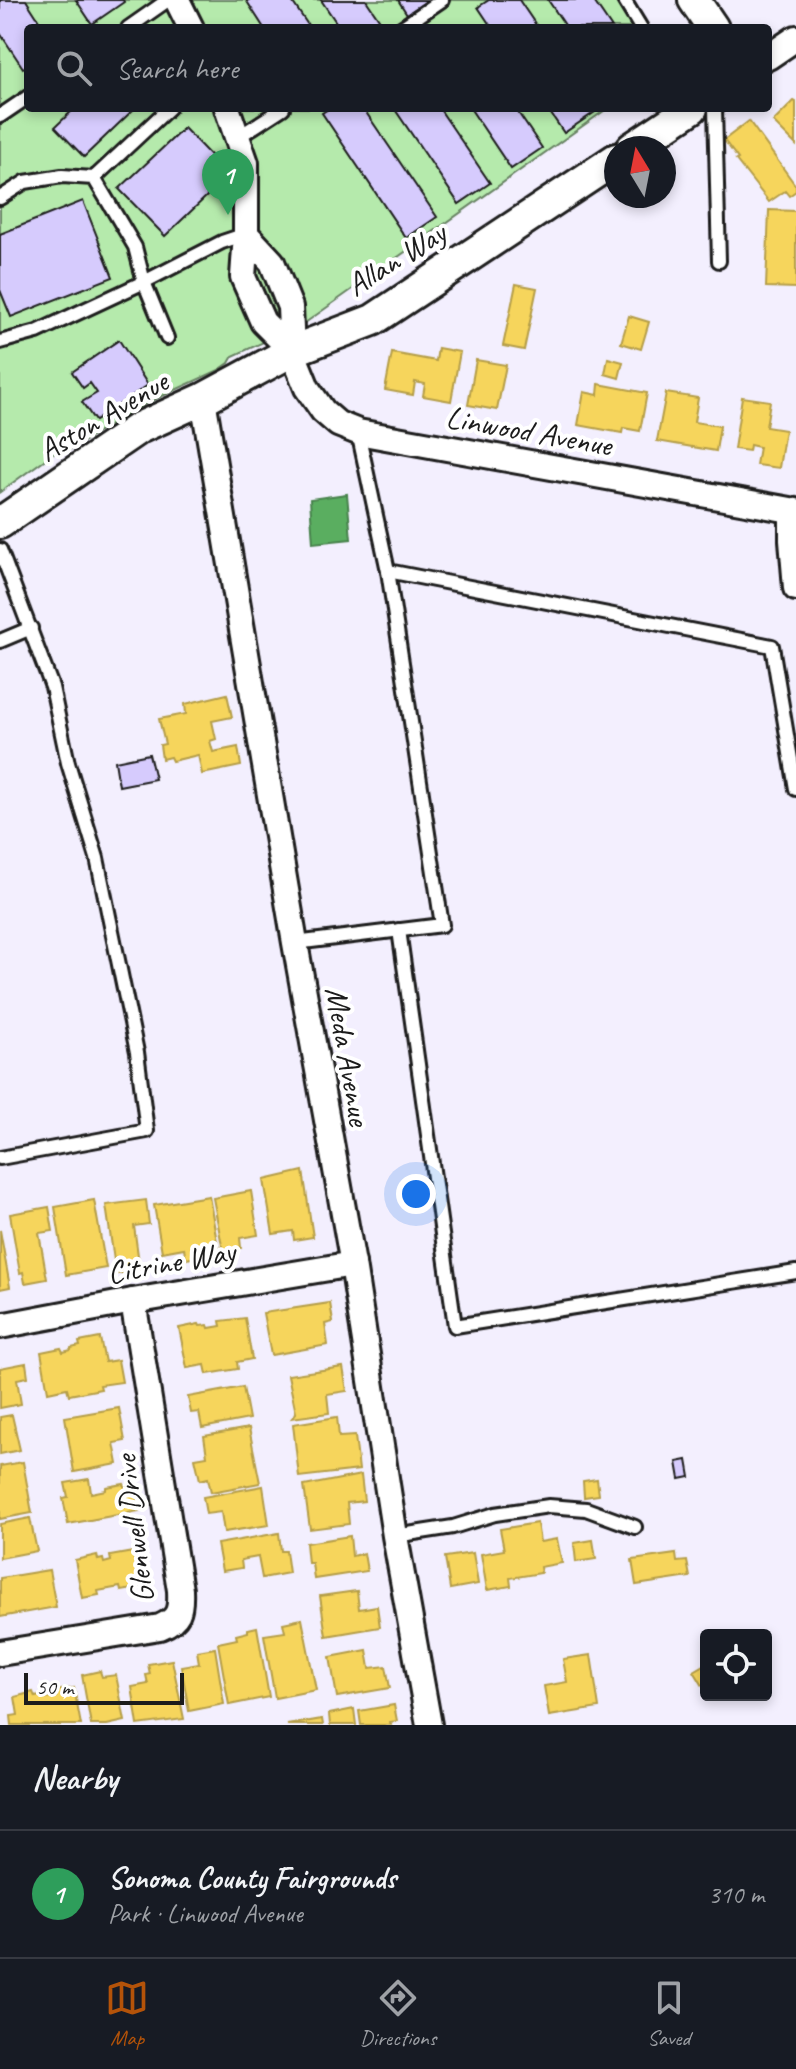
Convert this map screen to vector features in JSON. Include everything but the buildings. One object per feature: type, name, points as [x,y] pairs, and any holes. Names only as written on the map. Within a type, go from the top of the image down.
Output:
[{"type":"street","points":[[177,0],[189,24]]},
{"type":"street","points":[[694,0],[710,24]]},
{"type":"street","points":[[772,54],[796,38]]},
{"type":"street","name":"Linwood Avenue","points":[[229,112],[246,163],[243,277],[263,322],[292,351],[307,388],[323,411],[338,424],[358,432],[794,512]]},
{"type":"street","points":[[650,136],[686,112]]},
{"type":"street","name":"Allan Way","points":[[203,399],[292,351],[373,320],[604,167]]},
{"type":"street","name":"Aston Avenue","points":[[0,523],[139,428],[203,399]]},
{"type":"street","name":"Meda Avenue","points":[[203,399],[353,1264],[395,1536],[429,1725]]},
{"type":"street","points":[[794,512],[792,540],[796,588]]},
{"type":"street","name":"Citrine Way","points":[[0,1326],[353,1264]]},
{"type":"street","name":"Glenwell Drive","points":[[0,1653],[160,1627],[172,1622],[181,1606],[133,1301]]},
{"type":"lane","points":[[134,24],[168,0]]},
{"type":"lane","points":[[407,24],[442,0]]},
{"type":"lane","points":[[624,0],[639,24]]},
{"type":"lane","points":[[0,99],[4,114],[24,100]]},
{"type":"lane","points":[[0,198],[25,182],[62,176],[94,178],[165,112]]},
{"type":"lane","points":[[238,137],[277,112]]},
{"type":"lane","points":[[715,112],[719,261]]},
{"type":"lane","points":[[94,178],[135,247],[144,282],[167,338]]},
{"type":"lane","points":[[0,342],[37,332],[222,242],[246,234]]},
{"type":"lane","points":[[295,943],[442,925],[388,571],[358,432]]},
{"type":"lane","points":[[0,550],[52,687],[68,763],[97,858],[137,1052],[147,1131],[0,1158]]},
{"type":"lane","points":[[388,571],[772,646],[796,789]]},
{"type":"lane","points":[[0,641],[31,628]]},
{"type":"lane","points":[[399,930],[455,1326],[796,1272]]},
{"type":"lane","points":[[395,1536],[453,1527],[495,1514],[549,1506],[586,1509],[635,1527]]},
{"type":"green space","points":[[0,0],[631,0],[646,24],[24,24],[24,112],[602,112],[305,323],[233,356],[219,370],[147,403],[69,450],[66,444],[0,492]]},
{"type":"place","name":"Sonoma County Fairgrounds","points":[[228,215]]}]
